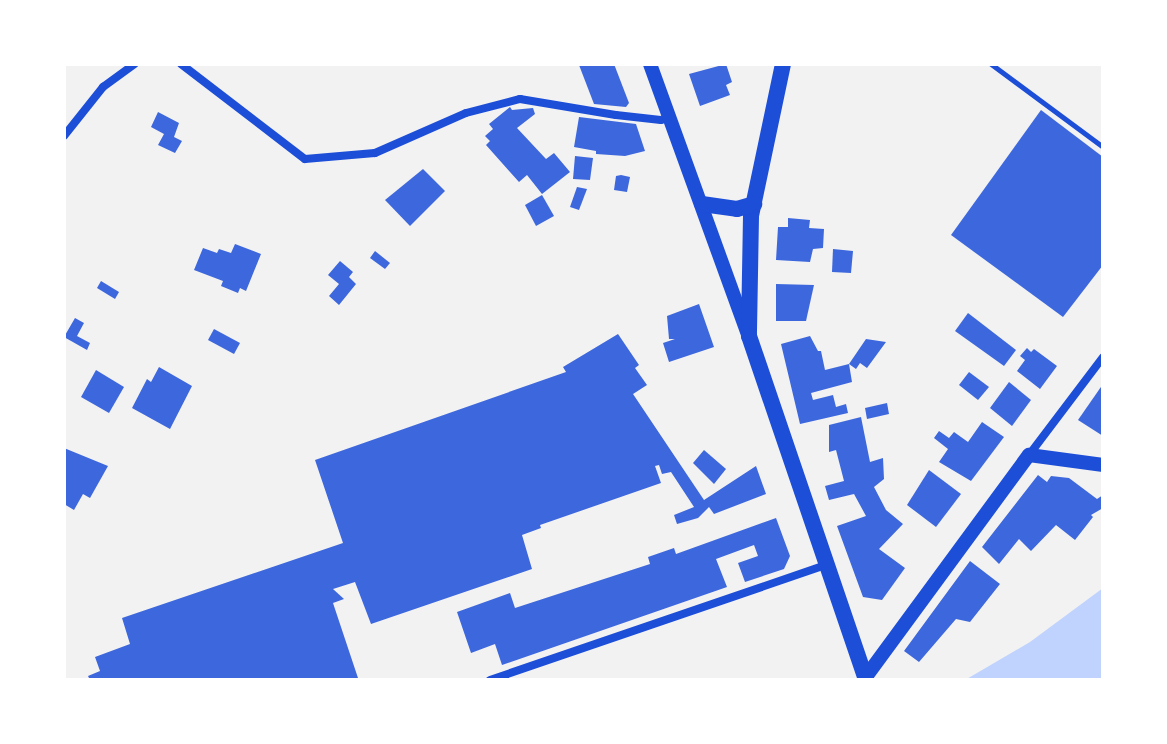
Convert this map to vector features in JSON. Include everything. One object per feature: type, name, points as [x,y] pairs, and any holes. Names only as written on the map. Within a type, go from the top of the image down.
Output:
[{"type":"main road","points":[[783,64],[754,204],[747,275],[749,336],[865,679]]},
{"type":"main road","points":[[702,204],[737,209],[754,204]]},
{"type":"street","points":[[64,136],[103,87],[135,64]]},
{"type":"street","points":[[181,64],[305,159],[375,153],[466,113],[520,99],[616,115],[661,120],[670,117]]},
{"type":"street","points":[[650,64],[749,336]]},
{"type":"street","points":[[728,278],[747,275]]},
{"type":"street","points":[[865,679],[1103,357]]},
{"type":"street","points":[[1029,455],[1103,465]]},
{"type":"street","points":[[490,680],[825,565]]},
{"type":"lane","points":[[991,64],[1000,67],[1103,147]]},
{"type":"water","points":[[1103,588],[1103,680],[965,680],[1030,642]]},
{"type":"building","points":[[614,64],[629,103],[626,107],[594,104],[579,65]]},
{"type":"building","points":[[726,64],[732,82],[726,85],[730,95],[700,106],[689,74]]},
{"type":"building","points":[[510,107],[512,110],[533,108],[535,114],[517,128],[546,159],[554,153],[570,172],[542,194],[527,175],[519,182],[486,145],[490,141],[485,136],[493,129],[489,124]]},
{"type":"building","points":[[1041,110],[1103,157],[1103,265],[1063,317],[951,235]]},
{"type":"building","points":[[158,112],[179,123],[174,137],[182,141],[175,153],[158,145],[164,134],[151,127]]},
{"type":"building","points":[[579,117],[636,124],[645,151],[625,156],[596,154],[596,151],[574,147]]},
{"type":"building","points":[[575,156],[593,158],[590,180],[573,179]]},
{"type":"building","points":[[423,169],[445,191],[410,226],[385,200]]},
{"type":"building","points":[[616,176],[630,177],[627,192],[614,190]]},
{"type":"building","points":[[577,187],[587,189],[579,210],[570,207]]},
{"type":"building","points":[[542,195],[554,216],[536,226],[525,205]]},
{"type":"building","points":[[788,218],[810,220],[809,228],[824,229],[823,248],[813,249],[810,262],[776,260],[778,227],[788,227]]},
{"type":"building","points":[[235,244],[261,254],[246,291],[240,288],[238,293],[221,286],[223,281],[194,270],[203,248],[217,253],[219,249],[231,253]]},
{"type":"building","points":[[833,249],[853,251],[851,273],[832,272]]},
{"type":"building","points":[[375,251],[390,263],[385,269],[370,258]]},
{"type":"building","points":[[340,261],[353,272],[349,277],[356,284],[339,305],[329,296],[339,284],[328,275]]},
{"type":"building","points":[[101,281],[119,292],[115,299],[97,288]]},
{"type":"building","points":[[776,284],[814,285],[806,321],[776,321]]},
{"type":"building","points":[[699,304],[714,347],[669,362],[663,343],[675,339],[669,339],[667,316]]},
{"type":"building","points":[[968,313],[1016,350],[1004,366],[955,331]]},
{"type":"building","points":[[75,318],[84,323],[77,336],[90,343],[87,350],[64,337]]},
{"type":"building","points":[[214,329],[240,343],[234,354],[208,340]]},
{"type":"building","points":[[618,334],[639,365],[635,368],[647,385],[633,394],[704,500],[756,466],[766,494],[714,514],[709,507],[698,518],[677,524],[674,515],[694,507],[671,472],[662,474],[659,465],[655,466],[661,483],[540,525],[541,528],[522,535],[532,569],[371,624],[355,582],[333,589],[344,599],[333,603],[358,678],[351,680],[90,680],[88,676],[100,671],[95,657],[130,644],[122,618],[343,543],[315,460],[566,372],[563,367]]},
{"type":"building","points":[[810,336],[818,351],[821,351],[825,370],[849,364],[852,382],[811,393],[813,400],[833,395],[836,407],[846,404],[848,413],[800,424],[781,344]]},
{"type":"building","points":[[866,339],[886,342],[867,368],[860,363],[856,369],[849,364]]},
{"type":"building","points":[[1027,348],[1031,352],[1034,349],[1057,366],[1040,389],[1017,371],[1025,360],[1020,356]]},
{"type":"building","points":[[159,367],[192,386],[170,429],[132,408],[147,379],[151,382]]},
{"type":"building","points":[[96,370],[124,387],[109,413],[81,397]]},
{"type":"building","points":[[969,372],[989,387],[978,400],[959,385]]},
{"type":"building","points":[[1009,382],[1031,400],[1012,426],[990,408]]},
{"type":"building","points":[[1103,384],[1103,436],[1078,420]]},
{"type":"building","points":[[887,403],[889,414],[867,419],[865,408]]},
{"type":"building","points":[[861,417],[870,462],[883,458],[884,479],[874,487],[886,510],[903,524],[879,549],[905,568],[882,600],[863,597],[837,526],[866,516],[854,494],[829,500],[825,486],[844,481],[836,450],[829,452],[829,425]]},
{"type":"building","points":[[982,422],[1004,437],[971,481],[939,462],[948,449],[934,438],[939,431],[949,438],[954,432],[968,442]]},
{"type":"building","points":[[64,448],[108,466],[90,498],[83,494],[74,510],[64,504]]},
{"type":"building","points":[[704,450],[726,469],[714,484],[693,463]]},
{"type":"building","points":[[929,470],[961,494],[936,527],[907,505]]},
{"type":"building","points":[[1038,475],[1047,482],[1051,476],[1069,478],[1097,499],[1103,495],[1103,508],[1091,515],[1093,517],[1075,540],[1056,525],[1031,551],[1019,539],[999,564],[982,547]]},
{"type":"building","points":[[776,518],[790,556],[784,569],[745,582],[738,563],[758,556],[754,545],[716,559],[727,587],[502,665],[495,644],[471,653],[457,612],[510,593],[515,608],[650,564],[648,557],[674,548],[676,554]]},
{"type":"building","points":[[970,561],[1000,584],[970,622],[956,619],[919,662],[904,651]]}]
